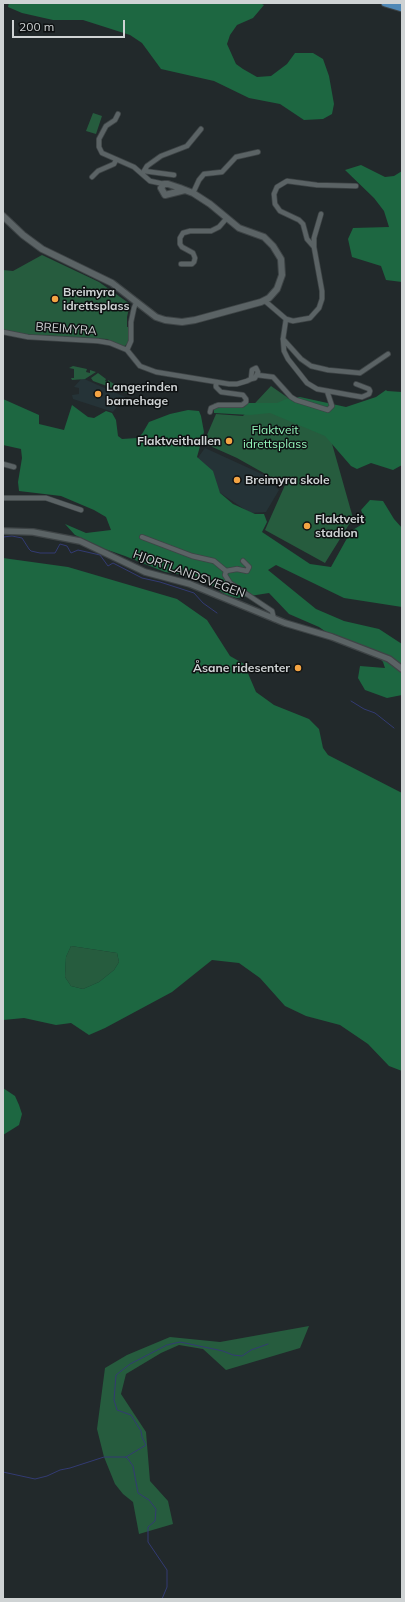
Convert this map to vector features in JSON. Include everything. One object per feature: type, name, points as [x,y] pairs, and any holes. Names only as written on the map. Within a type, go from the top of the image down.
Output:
[{"type":"highway","points":[[385,3],[402,8]]},
{"type":"main road","points":[[3,216],[42,250],[112,283],[156,317],[170,322],[182,322],[230,311],[265,300],[272,294],[280,283],[282,264],[279,254],[264,237],[239,228],[210,204],[193,193],[185,190],[174,186],[164,184],[162,191],[165,195],[185,190]]},
{"type":"street","points":[[118,114],[115,120],[109,123],[99,139],[99,147],[102,153],[143,172],[150,181],[164,184]]},
{"type":"street","points":[[143,172],[147,166],[161,156],[187,146],[201,129]]},
{"type":"street","points":[[193,193],[204,174],[222,172],[238,157],[258,152]]},
{"type":"street","points":[[92,177],[98,171],[114,164],[116,160]]},
{"type":"street","points":[[143,172],[174,175]]},
{"type":"street","points":[[314,247],[307,239],[303,224],[299,220],[280,211],[275,204],[274,194],[277,187],[287,181],[317,185],[356,186]]},
{"type":"street","points":[[265,300],[286,319],[299,320],[310,318],[316,313],[321,304],[322,291],[314,247],[315,230],[321,214]]},
{"type":"street","points":[[181,264],[192,264],[195,258],[193,253],[182,247],[180,244],[180,238],[183,233],[190,231],[211,231],[219,227],[226,218]]},
{"type":"street","points":[[127,350],[132,341],[131,322],[136,303]]},
{"type":"street","points":[[286,319],[283,339],[286,356],[304,380],[311,386],[327,391],[362,397],[370,391],[369,389],[356,384]]},
{"type":"street","name":"BREIMYRA","points":[[3,332],[28,337],[110,343],[127,350],[138,364],[148,370],[216,383],[229,384],[251,379],[257,375]]},
{"type":"street","points":[[283,339],[301,359],[311,366],[328,370],[360,373],[388,354]]},
{"type":"street","points":[[251,379],[253,368],[256,368],[258,370],[257,375],[273,377],[291,397],[296,400],[328,410],[332,406],[327,391]]},
{"type":"street","name":"BREIMYRA","points":[[210,412],[211,408],[218,405],[242,405],[246,402],[243,395],[221,392],[216,387],[216,383]]},
{"type":"street","points":[[3,464],[14,467]]},
{"type":"street","points":[[3,498],[46,498],[81,510]]},
{"type":"street","name":"HJORTLANDSVEGEN","points":[[3,531],[17,530],[80,541],[145,572],[201,588],[274,618],[332,637],[389,659],[402,669]]},
{"type":"street","name":"HJORTLANDSVEGEN","points":[[142,537],[192,556],[214,561],[226,571]]},
{"type":"street","name":"HJORTLANDSVEGEN","points":[[226,571],[237,569],[247,571],[249,567],[243,561]]},
{"type":"street","name":"HJORTLANDSVEGEN","points":[[226,571],[224,575],[230,583],[272,611],[274,618]]},
{"type":"shaded area","name":"Langerinden barnehage","points":[[82,378],[125,397],[113,412],[73,399],[72,395],[79,394],[79,388],[74,387]]},
{"type":"shaded area","name":"Breimyra skole","points":[[205,448],[264,475],[279,490],[266,512],[250,513],[207,484],[197,459]]},
{"type":"green space","points":[[9,3],[260,3],[264,5],[253,18],[237,25],[230,35],[227,44],[236,64],[257,77],[271,76],[287,64],[295,53],[313,53],[323,59],[329,76],[334,104],[332,114],[323,119],[304,120],[280,104],[249,98],[214,81],[161,69],[142,43],[130,35],[83,20],[53,20],[22,13],[8,7]]},
{"type":"green space","points":[[93,113],[102,116],[96,134],[86,131]]},
{"type":"green space","points":[[361,165],[385,177],[394,176],[402,171],[402,282],[386,280],[381,266],[352,257],[348,239],[353,228],[389,227],[384,211],[374,198],[345,170]]},
{"type":"green space","points":[[42,255],[99,282],[130,304],[127,317],[127,327],[129,327],[130,336],[128,344],[123,347],[107,339],[28,335],[9,332],[3,329],[3,270],[13,271]]},
{"type":"green space","points":[[73,366],[87,369],[86,372],[90,373],[90,370],[96,372],[85,379],[72,380],[71,378],[74,378],[74,369],[69,368]]},
{"type":"green space","points":[[98,373],[106,379],[105,381],[108,382],[108,380],[129,394],[93,381],[91,378]]},
{"type":"green space","name":"Flaktveit idrettsplass","points":[[271,386],[291,400],[329,433],[353,518],[325,563],[265,530],[285,485],[237,458],[208,445],[206,442],[207,435],[216,414],[243,416]]},
{"type":"green space","points":[[386,390],[402,392],[402,465],[393,470],[371,463],[357,469],[351,466],[325,436],[270,413],[250,415],[214,413],[214,403],[277,403],[286,399],[300,397],[346,407],[376,397]]},
{"type":"green space","points":[[3,399],[39,415],[39,424],[64,430],[72,405],[88,417],[94,418],[106,411],[112,413],[116,420],[118,436],[122,439],[137,438],[142,434],[149,422],[170,414],[188,410],[199,411],[204,432],[197,457],[213,471],[220,493],[233,504],[255,514],[264,514],[267,522],[262,532],[310,564],[331,567],[351,531],[366,522],[361,510],[370,500],[383,501],[394,519],[402,528],[402,607],[344,598],[276,565],[268,570],[316,609],[344,621],[379,629],[402,644],[402,695],[387,698],[365,690],[358,678],[360,666],[385,668],[383,662],[372,649],[329,634],[319,627],[289,614],[269,593],[237,598],[226,595],[200,577],[165,572],[105,549],[75,535],[65,524],[86,533],[111,530],[106,517],[94,510],[61,496],[19,491],[18,482],[22,458],[21,449],[3,445]]},
{"type":"green space","points":[[3,558],[68,567],[177,599],[207,620],[230,656],[244,664],[256,692],[274,705],[309,719],[319,729],[323,748],[328,755],[402,793],[402,1071],[389,1066],[368,1044],[340,1025],[306,1016],[285,1006],[260,978],[239,963],[212,960],[172,992],[89,1035],[71,1023],[56,1025],[24,1018],[3,1020]],"holes":[[[71,946],[117,953],[119,962],[114,970],[99,982],[83,989],[71,986],[65,977],[66,957]]]},
{"type":"green space","points":[[71,946],[117,953],[119,962],[114,970],[99,982],[83,989],[71,986],[65,977],[66,957]]},
{"type":"green space","points":[[3,1088],[15,1096],[22,1114],[19,1125],[3,1135]]},
{"type":"green space","points":[[309,1326],[300,1348],[226,1370],[203,1349],[179,1345],[161,1353],[126,1374],[121,1394],[146,1432],[150,1481],[168,1501],[173,1524],[139,1534],[133,1502],[123,1494],[115,1484],[104,1457],[97,1429],[105,1368],[127,1355],[170,1337],[220,1342]]},
{"type":"waterway","points":[[3,537],[12,536],[22,538],[31,551],[40,553],[55,553],[60,544],[67,546],[71,553],[78,550],[100,555],[108,566],[113,563],[142,578],[194,593],[203,603],[217,613]]},
{"type":"waterway","points":[[351,701],[364,709],[375,713],[394,728]]},
{"type":"waterway","points":[[126,1457],[146,1445],[141,1431],[131,1415],[117,1410],[114,1400],[116,1375],[130,1364],[167,1345],[180,1342],[242,1356],[251,1350],[268,1344]]},
{"type":"waterway","points":[[3,1472],[35,1479],[104,1457],[126,1457],[133,1466],[138,1493],[149,1500],[156,1509],[155,1521],[148,1527],[148,1542],[167,1570],[167,1587],[162,1599]]},
{"type":"place","name":"Breimyra idrettsplass","points":[[55,299]]},
{"type":"place","name":"Langerinden barnehage","points":[[98,394]]},
{"type":"place","name":"Flaktveithallen","points":[[229,441]]},
{"type":"place","name":"Breimyra skole","points":[[237,480]]},
{"type":"place","name":"Flaktveit stadion","points":[[307,526]]},
{"type":"place","name":"Åsane ridesenter","points":[[298,668]]}]
